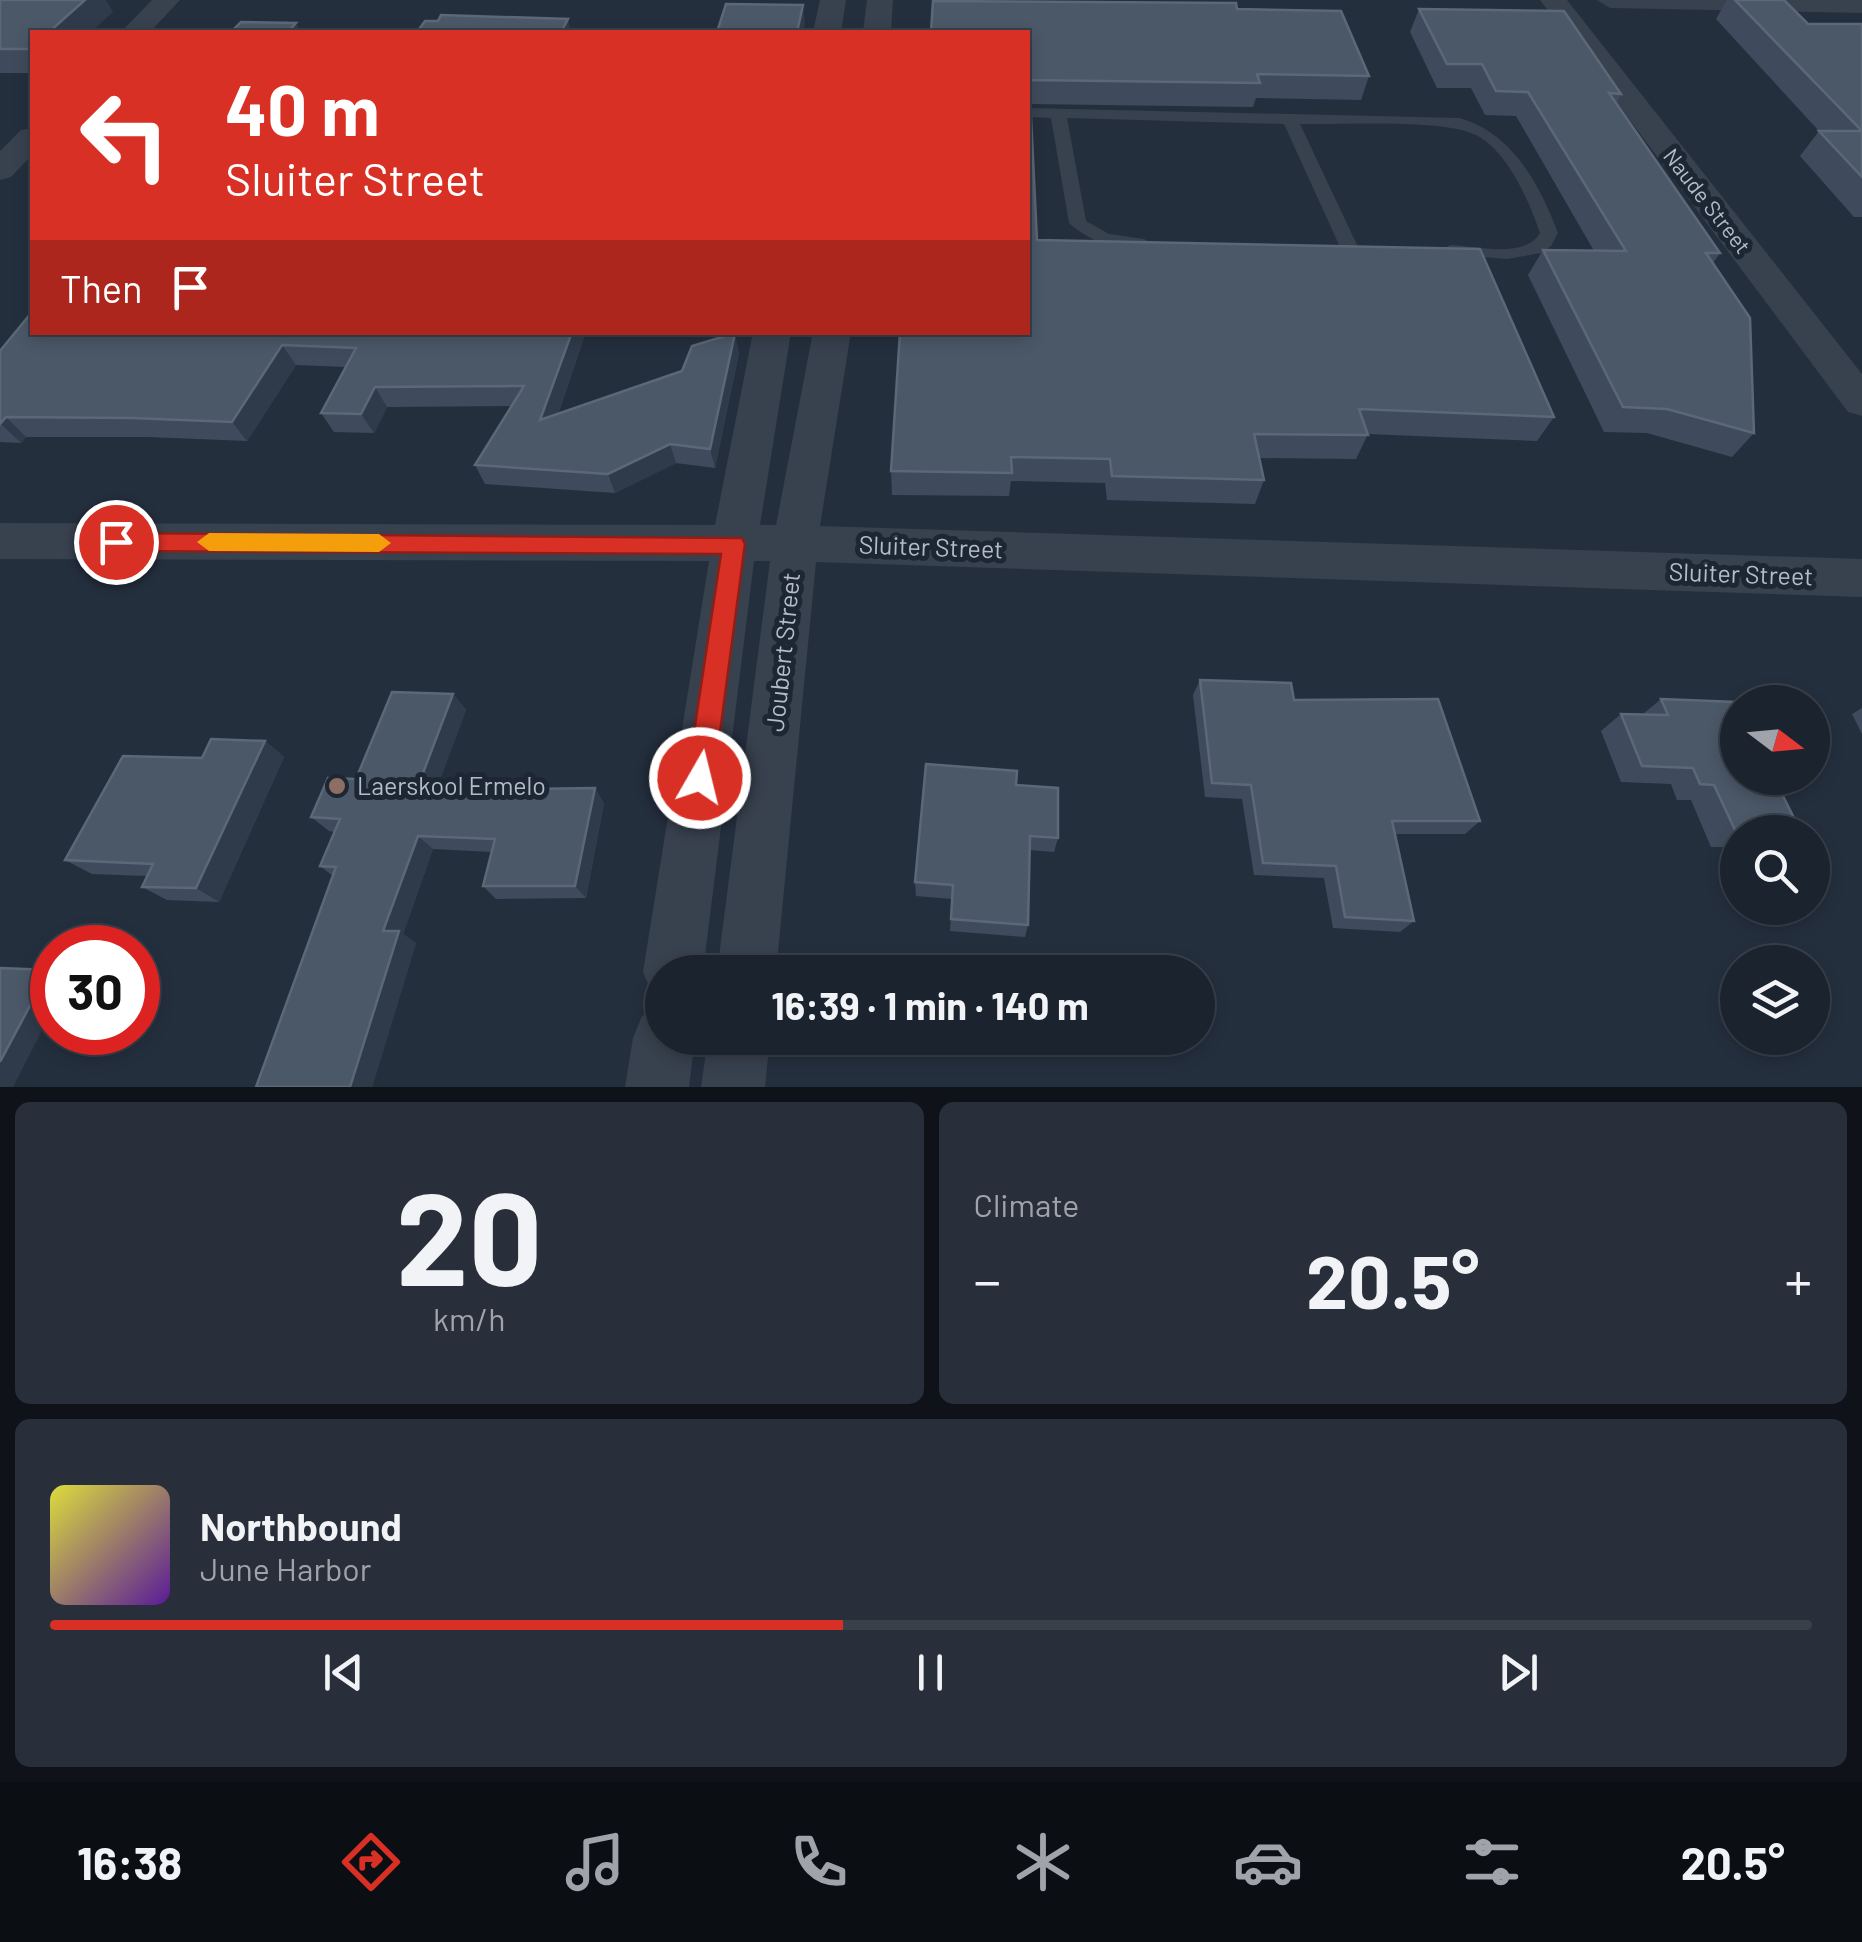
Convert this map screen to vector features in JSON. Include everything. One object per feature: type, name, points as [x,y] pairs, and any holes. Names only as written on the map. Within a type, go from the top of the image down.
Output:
[{"type":"street","points":[[137,30],[167,0]]},
{"type":"street","points":[[827,30],[833,0]]},
{"type":"street","points":[[872,0],[881,0],[878,30]]},
{"type":"street","name":"Naude Street","points":[[1553,0],[1862,402]]},
{"type":"street","points":[[1610,0],[1862,5]]},
{"type":"street","points":[[0,170],[30,139]]},
{"type":"street","points":[[675,955],[734,544],[771,335]]},
{"type":"street","name":"Joubert Street","points":[[748,955],[795,542],[831,335]]},
{"type":"street","name":"Sluiter Street","points":[[0,541],[795,542],[1862,578]]},
{"type":"street","points":[[657,1087],[662,1055]]},
{"type":"street","points":[[734,1087],[737,1055]]},
{"type":"lane","points":[[1030,113],[1442,120],[1488,135],[1540,209],[1548,241],[1529,253],[1429,250]]},
{"type":"lane","points":[[1058,114],[1078,224],[1095,236],[1119,243],[1172,245]]},
{"type":"lane","points":[[1290,117],[1349,246]]},
{"type":"lane","points":[[1329,246],[1369,247]]},
{"type":"building","points":[[0,0],[85,0],[51,30],[30,30],[30,49],[0,49]]},
{"type":"building","points":[[1735,0],[1784,0],[1808,24],[1862,24],[1862,131]]},
{"type":"building","points":[[933,1],[1236,3],[1237,9],[1341,11],[1369,76],[1257,74],[1260,83],[1030,80],[1030,30],[931,30]]},
{"type":"building","points":[[726,4],[803,5],[797,30],[718,30]]},
{"type":"building","points":[[1419,9],[1564,11],[1621,94],[1609,93],[1720,253],[1706,253],[1750,318],[1754,433],[1667,409],[1623,407],[1543,250],[1626,251],[1528,92],[1496,91],[1482,64],[1447,64]]},
{"type":"building","points":[[441,15],[568,19],[562,30],[418,30],[425,21],[438,21]]},
{"type":"building","points":[[241,22],[296,23],[290,30],[233,30]]},
{"type":"building","points":[[1030,97],[1037,240],[1480,249],[1554,417],[1359,409],[1368,435],[1254,434],[1264,480],[1112,476],[1110,459],[1011,457],[1012,473],[891,471],[900,335],[1030,335]]},
{"type":"building","points":[[1819,131],[1862,131],[1862,177]]},
{"type":"building","points":[[30,314],[30,335],[571,335],[540,420],[682,371],[692,346],[735,335],[710,449],[670,444],[608,474],[475,465],[524,386],[375,387],[361,414],[321,413],[356,348],[282,345],[232,422],[6,417],[0,424],[0,351]]},
{"type":"building","points":[[1200,680],[1291,683],[1294,700],[1438,699],[1480,821],[1392,821],[1414,921],[1345,917],[1336,866],[1263,863],[1251,785],[1212,783]]},
{"type":"building","points":[[392,692],[453,694],[420,781],[457,783],[454,790],[595,788],[575,886],[483,886],[495,839],[418,836],[383,931],[399,931],[350,1087],[256,1087],[336,867],[320,866],[340,819],[311,817],[328,778],[356,779]]},
{"type":"building","points":[[1661,699],[1720,701],[1720,795],[1782,795],[1792,815],[1728,815],[1714,785],[1700,784],[1693,768],[1642,766],[1621,714],[1668,715]]},
{"type":"building","points":[[211,739],[265,741],[196,888],[142,887],[153,864],[65,860],[123,756],[202,758]]},
{"type":"building","points":[[926,764],[1017,771],[1016,785],[1058,788],[1058,838],[1030,836],[1028,925],[951,919],[953,885],[915,882]]},
{"type":"building","points":[[0,968],[30,969],[30,1006],[0,1062]]},
{"type":"slow traffic","points":[[209,542],[379,543]]},
{"type":"place","name":"Laerskool Ermelo","points":[[337,786]]},
{"type":"route","points":[[116,542],[734,544],[700,778]]}]
